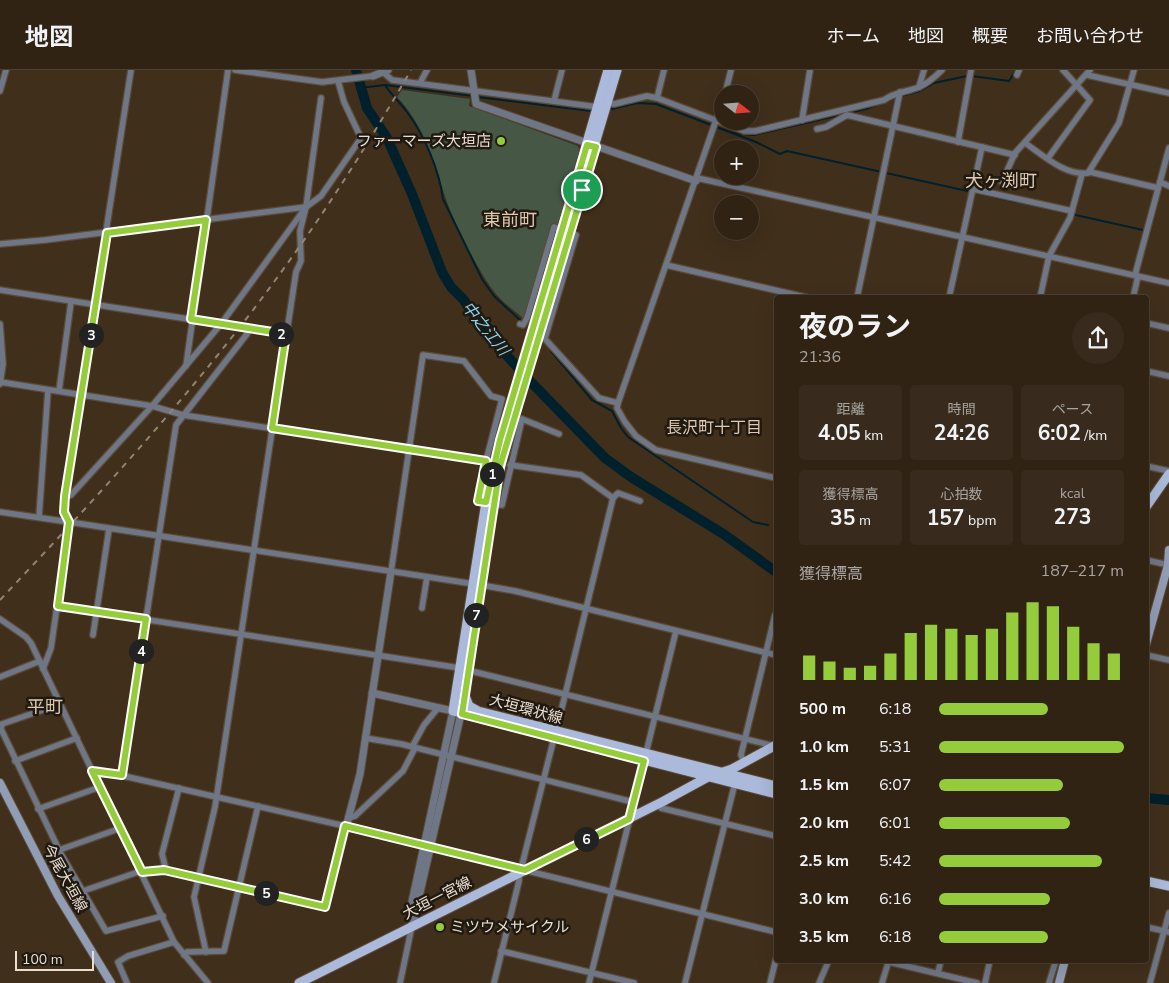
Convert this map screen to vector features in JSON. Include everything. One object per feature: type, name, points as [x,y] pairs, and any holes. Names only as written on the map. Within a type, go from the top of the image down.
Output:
[{"type":"main road","points":[[591,146],[608,70]]},
{"type":"main road","points":[[457,712],[460,668],[477,585],[490,503],[504,440],[541,335],[566,231],[591,146],[608,103],[617,70]]},
{"type":"main road","points":[[1149,502],[1169,472]]},
{"type":"main road","points":[[1149,634],[1169,564],[1169,550]]},
{"type":"main road","points":[[457,712],[465,696],[477,585]]},
{"type":"main road","name":"大垣環状線","points":[[465,696],[469,706],[478,711],[555,735]]},
{"type":"main road","points":[[457,712],[478,711]]},
{"type":"main road","name":"大垣環状線","points":[[457,712],[774,786]]},
{"type":"main road","name":"大垣一宮線","points":[[299,983],[659,804],[708,777],[774,747]]},
{"type":"main road","name":"大垣環状線","points":[[645,757],[708,777],[774,793]]},
{"type":"main road","name":"今尾大垣線","points":[[0,783],[58,896],[111,983]]},
{"type":"main road","points":[[1149,882],[1169,886]]},
{"type":"main road","points":[[1059,983],[1064,963]]},
{"type":"street","points":[[43,669],[52,648],[67,520],[65,496],[131,70]]},
{"type":"street","points":[[186,366],[191,319],[228,70]]},
{"type":"street","points":[[235,70],[322,82],[386,72],[392,80],[420,83],[474,94],[554,101],[598,108]]},
{"type":"street","points":[[420,83],[427,70]]},
{"type":"street","points":[[471,70],[476,104],[591,146],[697,180],[1169,283]]},
{"type":"street","points":[[554,101],[562,70]]},
{"type":"street","points":[[657,98],[664,70]]},
{"type":"street","points":[[727,85],[731,70]]},
{"type":"street","points":[[802,120],[810,70]]},
{"type":"street","points":[[919,87],[924,70]]},
{"type":"street","points":[[741,130],[755,131],[901,95],[919,87],[942,70]]},
{"type":"street","points":[[1048,158],[1090,100],[1063,70]]},
{"type":"street","points":[[1090,172],[1119,123],[1134,70]]},
{"type":"street","points":[[1002,182],[1014,154],[1088,72],[1169,94]]},
{"type":"street","points":[[0,90],[4,73]]},
{"type":"street","points":[[958,142],[969,74]]},
{"type":"street","points":[[65,496],[70,495],[152,406],[221,324],[306,207],[321,196],[361,138],[344,102],[340,80]]},
{"type":"street","points":[[858,295],[901,95]]},
{"type":"street","points":[[608,103],[647,96],[657,98],[714,121]]},
{"type":"street","points":[[206,952],[194,897],[216,797],[286,334],[296,272],[301,261],[300,230],[306,207],[321,98]]},
{"type":"street","points":[[818,129],[826,127],[847,115],[894,128],[1014,154]]},
{"type":"street","points":[[714,130],[618,403],[618,408],[625,422],[636,436],[656,450],[774,478]]},
{"type":"street","points":[[1025,143],[1066,169],[1082,174],[1090,172],[1169,186]]},
{"type":"street","points":[[950,295],[982,147]]},
{"type":"street","points":[[1134,295],[1169,148]]},
{"type":"street","points":[[1041,295],[1049,256],[1072,211],[1082,174]]},
{"type":"street","points":[[972,189],[1072,211]]},
{"type":"street","points":[[0,244],[107,233],[306,207]]},
{"type":"street","points":[[520,324],[523,325],[527,318],[554,227],[576,235],[541,335],[599,398],[618,403]]},
{"type":"street","points":[[666,265],[796,295]]},
{"type":"street","points":[[0,290],[286,334]]},
{"type":"street","points":[[59,391],[71,302]]},
{"type":"street","points":[[0,324],[3,364],[0,384],[82,394],[152,406],[183,415],[486,461]]},
{"type":"street","points":[[1149,324],[1169,328]]},
{"type":"street","points":[[122,775],[176,425],[247,334],[248,329]]},
{"type":"street","points":[[83,892],[142,872],[158,869],[325,907],[360,774],[423,355],[464,361],[491,396],[502,399],[478,501],[502,505],[522,419],[559,434]]},
{"type":"street","points":[[1149,372],[1169,376]]},
{"type":"street","points":[[39,518],[48,390]]},
{"type":"street","points":[[510,465],[580,475],[613,498]]},
{"type":"street","points":[[1149,467],[1169,472]]},
{"type":"street","points":[[494,983],[613,498],[618,493],[640,501]]},
{"type":"street","points":[[0,512],[62,521],[67,520],[109,529],[515,591],[774,654]]},
{"type":"street","points":[[93,635],[109,529]]},
{"type":"street","points":[[1149,561],[1169,564]]},
{"type":"street","points":[[422,608],[427,577]]},
{"type":"street","points":[[58,606],[460,668]]},
{"type":"street","points":[[0,619],[26,637],[40,661],[174,942],[208,983]]},
{"type":"street","points":[[744,762],[741,755],[774,619]]},
{"type":"street","points":[[589,983],[676,631]]},
{"type":"street","points":[[1149,656],[1169,660]]},
{"type":"street","points":[[0,677],[40,661]]},
{"type":"street","points":[[475,672],[774,745]]},
{"type":"street","points":[[372,693],[457,712]]},
{"type":"street","points":[[60,704],[2,724],[1,729],[38,809],[59,850],[106,931],[163,916]]},
{"type":"street","points":[[348,818],[355,816],[403,771],[424,725],[438,708]]},
{"type":"street","points":[[412,926],[410,912],[423,846],[443,755],[457,712]]},
{"type":"street","points":[[400,983],[451,757],[457,712]]},
{"type":"street","points":[[15,760],[76,738]]},
{"type":"street","points":[[365,738],[544,779],[633,802]]},
{"type":"street","points":[[92,771],[122,775],[345,826],[774,931]]},
{"type":"street","points":[[685,983],[735,783]]},
{"type":"street","points":[[38,809],[100,787]]},
{"type":"street","points":[[166,870],[162,854],[179,788]]},
{"type":"street","points":[[659,804],[662,808],[774,836]]},
{"type":"street","points":[[184,954],[187,952],[224,951],[258,806]]},
{"type":"street","points":[[59,850],[121,828]]},
{"type":"street","points":[[1150,983],[1167,931],[1169,913]]},
{"type":"street","points":[[1149,928],[1167,931]]},
{"type":"street","points":[[127,983],[118,962],[128,956],[174,942]]},
{"type":"street","points":[[502,951],[634,983]]},
{"type":"street","points":[[770,983],[775,963]]},
{"type":"street","points":[[819,983],[829,963]]},
{"type":"street","points":[[882,983],[888,963]]},
{"type":"street","points":[[897,963],[977,983]]},
{"type":"street","points":[[938,973],[940,963]]},
{"type":"street","points":[[985,983],[989,963]]},
{"type":"street","points":[[1049,983],[1055,963]]},
{"type":"green space","points":[[402,90],[470,99],[469,106],[578,146],[579,150],[558,225],[553,223],[525,320],[496,294],[467,247],[449,207],[421,131],[397,97]]},
{"type":"waterway","name":"中之江川","points":[[356,70],[367,108],[387,138],[412,194],[442,272],[451,287],[463,299],[492,339],[605,458],[631,477],[725,535],[774,571]]},
{"type":"waterway","points":[[972,76],[1009,81],[1016,70]]},
{"type":"waterway","points":[[901,96],[920,91],[934,83],[967,76]]},
{"type":"waterway","points":[[385,85],[414,121],[425,142],[435,165],[443,199],[482,279],[494,296],[520,320]]},
{"type":"waterway","points":[[359,88],[385,85],[473,96]]},
{"type":"waterway","points":[[477,97],[591,111]]},
{"type":"waterway","points":[[732,133],[754,135],[866,109],[896,97]]},
{"type":"waterway","points":[[612,109],[637,103],[656,104],[756,142],[780,154],[787,151],[1143,230]]},
{"type":"waterway","points":[[551,351],[592,400],[612,411],[628,437],[753,522],[768,525]]},
{"type":"waterway","name":"中之江川","points":[[1149,798],[1169,800]]},
{"type":"railway","points":[[0,600],[149,437],[254,309],[304,241],[336,193],[411,70]]},
{"type":"place","name":"ファーマーズ大垣店","points":[[501,141]]},
{"type":"place","name":"ミツウメサイクル","points":[[440,927]]},
{"type":"district","name":"犬ヶ渕町","points":[[1001,181]]},
{"type":"district","name":"東前町","points":[[510,220]]},
{"type":"district","name":"長沢町十丁目","points":[[714,427]]},
{"type":"district","name":"平町","points":[[45,707]]},
{"type":"route","points":[[587,145],[596,147],[582,190],[500,466],[480,585],[462,714],[644,761],[629,819],[525,870],[345,826],[325,907],[164,870],[158,869],[142,872],[92,771],[97,770],[122,775],[146,619],[58,606],[69,522],[64,512],[65,496],[107,233],[206,220],[191,319],[286,334],[272,428],[486,461],[478,501],[486,502],[500,440],[587,145]]}]
